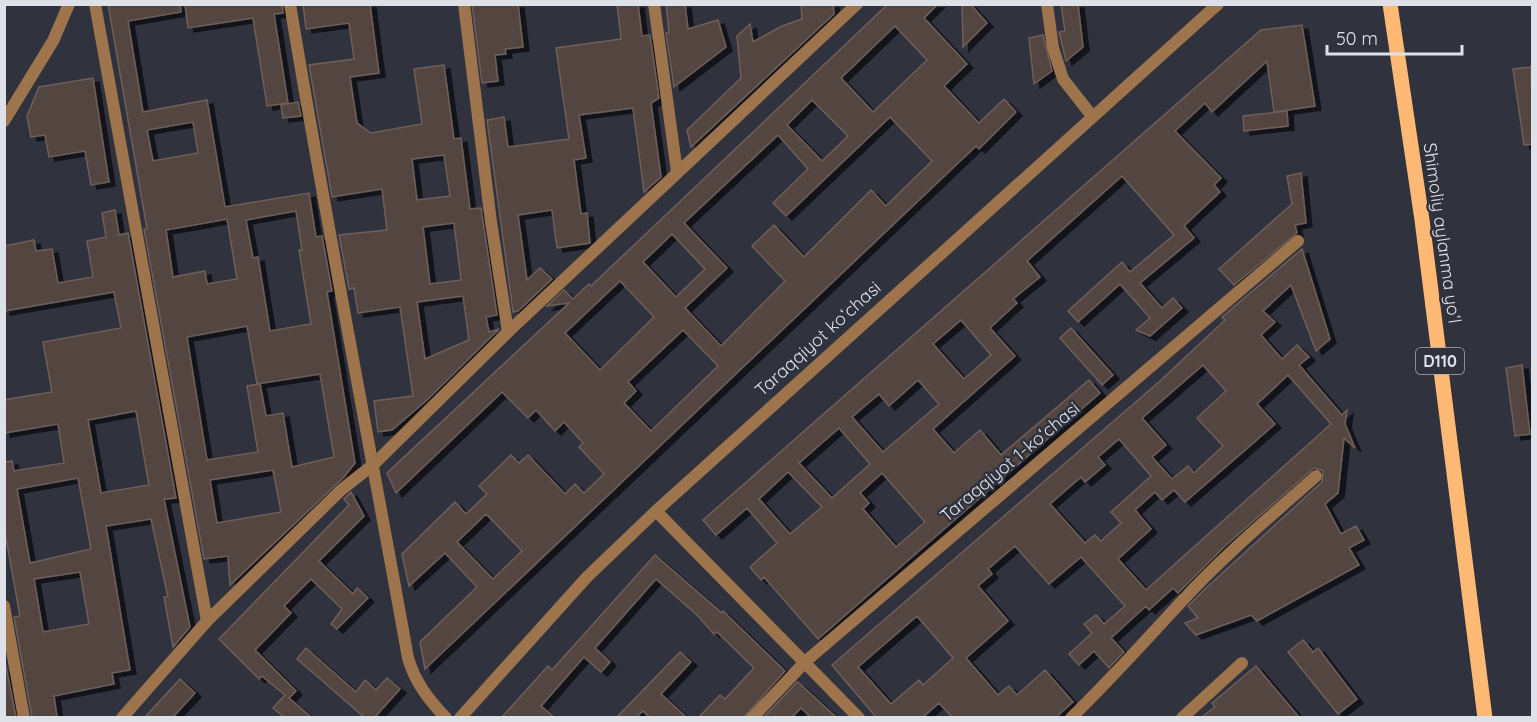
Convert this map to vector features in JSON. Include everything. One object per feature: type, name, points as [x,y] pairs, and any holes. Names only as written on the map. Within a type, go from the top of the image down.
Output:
[{"type":"main road","name":"Shimoliy aylanma yoʻl","points":[[1390,4],[1422,220],[1485,717]]},
{"type":"street","points":[[4,122],[44,58],[69,4]]},
{"type":"street","points":[[95,4],[207,621]]},
{"type":"street","points":[[290,4],[345,324],[374,464],[408,658],[412,674],[426,697],[446,717]]},
{"type":"street","points":[[464,4],[491,222],[508,332]]},
{"type":"street","points":[[654,4],[676,171]]},
{"type":"street","points":[[1047,4],[1053,48],[1064,79],[1092,116]]},
{"type":"street","name":"Taraqqiyot koʻchasi","points":[[460,717],[587,577],[656,511],[1218,4]]},
{"type":"street","points":[[122,717],[207,621],[341,490],[374,464],[676,171],[853,6]]},
{"type":"street","name":"Taraqqiyot 1-koʻchasi","points":[[752,717],[806,661],[1298,241]]},
{"type":"street","points":[[1071,717],[1198,585],[1316,476]]},
{"type":"street","points":[[656,511],[859,717]]},
{"type":"street","points":[[4,606],[24,717]]},
{"type":"street","points":[[1182,717],[1242,663]]},
{"type":"building","points":[[108,4],[180,4],[181,12],[128,21],[143,112],[207,100],[225,207],[309,193],[316,237],[322,236],[332,291],[327,292],[355,463],[344,477],[230,585],[228,556],[204,559],[144,229],[147,229]],"holes":[[[193,122],[198,153],[153,161],[147,130]],[[296,211],[302,250],[299,250],[311,324],[270,331],[258,257],[253,258],[246,220]],[[227,219],[237,279],[207,284],[205,271],[173,277],[166,230]],[[247,326],[257,384],[320,374],[334,457],[292,467],[283,413],[266,416],[260,384],[247,386],[258,452],[207,460],[187,337]],[[273,470],[281,512],[217,523],[210,480]]]},
{"type":"building","points":[[185,4],[282,4],[283,13],[274,14],[288,103],[267,106],[253,18],[188,28]]},
{"type":"building","points":[[303,4],[370,4],[379,73],[350,77],[357,123],[371,133],[422,124],[414,69],[444,65],[454,139],[461,138],[470,209],[481,208],[497,315],[486,317],[489,332],[499,329],[427,400],[392,430],[378,432],[374,401],[413,396],[400,307],[358,313],[354,288],[349,289],[339,235],[387,230],[382,189],[332,197],[309,65],[354,59],[349,23],[306,29]],"holes":[[[444,155],[450,196],[417,200],[412,159]],[[454,223],[461,280],[430,284],[423,227]],[[463,296],[469,340],[425,359],[417,302]]]},
{"type":"building","points":[[472,4],[518,4],[523,47],[505,49],[506,54],[495,55],[498,81],[482,83]]},
{"type":"building","points":[[617,4],[638,4],[642,36],[650,35],[659,98],[651,103],[661,177],[644,192],[633,108],[579,115],[586,158],[574,160],[581,214],[587,213],[590,243],[557,248],[552,210],[518,215],[527,280],[540,268],[552,279],[518,311],[513,312],[487,120],[504,117],[508,147],[569,139],[556,48],[621,39]]},
{"type":"building","points":[[666,4],[685,4],[688,29],[718,20],[726,47],[674,87],[666,33],[669,33]]},
{"type":"building","points":[[801,4],[833,4],[834,14],[691,147],[687,130],[741,78],[737,36],[750,24],[753,42],[782,26],[802,19]]},
{"type":"building","points":[[888,4],[938,4],[924,18],[967,64],[944,86],[979,123],[1004,99],[1016,112],[979,149],[976,146],[425,669],[420,642],[477,587],[445,553],[409,586],[402,554],[455,502],[466,514],[487,494],[479,486],[511,455],[519,463],[528,455],[565,494],[575,484],[584,493],[604,474],[579,447],[583,443],[564,422],[555,431],[536,410],[528,418],[502,392],[396,493],[387,473],[569,303],[547,306],[564,290],[573,299],[589,284],[591,286]],"holes":[[[895,26],[927,60],[873,112],[841,78]],[[812,100],[848,136],[822,161],[787,125]],[[890,117],[932,161],[886,206],[871,190],[804,257],[774,225],[752,246],[785,281],[721,346],[685,308],[727,268],[684,223],[778,135],[808,169],[773,203],[786,216]],[[672,234],[705,269],[676,297],[643,262]],[[620,281],[654,317],[600,370],[565,333]],[[683,330],[718,366],[651,431],[624,403],[636,391],[628,382]],[[486,514],[522,551],[493,579],[457,542]]]},
{"type":"building","points":[[962,4],[970,4],[987,23],[963,47]]},
{"type":"building","points":[[1061,4],[1078,4],[1083,47],[1066,61],[1059,32],[1065,31]]},
{"type":"building","points":[[1302,25],[1315,106],[1274,112],[1267,61],[1212,112],[1205,103],[1175,131],[1221,178],[1214,185],[1220,192],[1184,226],[1194,238],[1140,283],[1162,308],[1173,298],[1182,308],[1150,336],[1136,330],[1150,318],[1120,284],[1078,322],[1068,311],[1122,262],[1130,272],[1174,235],[1122,176],[1027,261],[1040,277],[1013,299],[1017,303],[990,328],[1015,356],[933,429],[954,453],[980,430],[1001,455],[1089,380],[1100,393],[818,639],[764,577],[761,580],[750,567],[777,543],[747,508],[716,535],[703,520],[1261,30]],"holes":[[[961,320],[991,355],[964,379],[933,344]],[[918,380],[939,404],[883,452],[852,417],[879,394],[889,406]],[[839,428],[870,464],[832,498],[799,463]],[[788,472],[822,507],[790,534],[759,499]],[[882,473],[925,522],[896,547],[863,509],[869,503],[860,493]]]},
{"type":"building","points":[[1043,35],[1052,71],[1034,84],[1029,38]]},
{"type":"building","points":[[1531,67],[1533,144],[1524,145],[1513,69]]},
{"type":"building","points":[[93,78],[109,182],[91,185],[85,151],[49,157],[45,135],[31,137],[27,116],[39,87]]},
{"type":"building","points":[[298,102],[301,116],[283,118],[281,105]]},
{"type":"building","points":[[1287,111],[1288,126],[1244,131],[1243,116]]},
{"type":"building","points":[[1301,173],[1306,223],[1295,225],[1297,233],[1234,285],[1219,269],[1292,204],[1287,176]]},
{"type":"building","points":[[115,210],[119,235],[128,233],[176,498],[164,499],[190,627],[173,647],[164,597],[168,597],[151,519],[106,526],[130,670],[112,673],[114,684],[54,696],[57,717],[32,717],[14,617],[20,616],[4,527],[4,462],[12,461],[14,471],[64,463],[58,424],[4,433],[4,400],[52,392],[43,342],[121,328],[114,292],[4,311],[4,246],[34,240],[36,251],[52,249],[58,283],[93,277],[87,241],[106,237],[102,213]],"holes":[[[136,411],[149,485],[101,493],[88,420]],[[78,478],[91,549],[30,563],[17,489]],[[80,572],[89,624],[43,632],[34,579]]]},
{"type":"building","points":[[1302,249],[1330,339],[1316,351],[1291,285],[1263,311],[1275,322],[1261,335],[1282,359],[1297,345],[1309,357],[1299,365],[1342,415],[1347,410],[1345,424],[1355,448],[1344,438],[1338,493],[1325,504],[1341,534],[1356,526],[1364,540],[1349,548],[1359,565],[1257,621],[1251,615],[1196,635],[1185,623],[1198,618],[1188,606],[1322,482],[1323,471],[1314,468],[1225,546],[1178,593],[1173,588],[1149,610],[1146,606],[1111,638],[1124,652],[1109,668],[1094,651],[1079,665],[1069,654],[1092,633],[1084,624],[1096,615],[1104,624],[1125,606],[1081,557],[1049,584],[1015,546],[988,569],[992,574],[978,586],[1008,621],[966,658],[998,695],[1009,686],[1017,695],[1045,670],[1073,702],[1056,717],[952,717],[939,703],[923,717],[876,717],[832,665],[1160,381],[1225,320],[1222,317]],"holes":[[[1203,365],[1226,391],[1197,418],[1223,446],[1194,473],[1188,466],[1172,479],[1152,457],[1166,445],[1142,418]],[[1288,375],[1331,424],[1146,590],[1118,559],[1151,529],[1135,510],[1155,492],[1162,500],[1174,490],[1185,502],[1243,452],[1275,424],[1257,404]],[[1119,439],[1151,476],[1111,512],[1121,523],[1101,541],[1095,535],[1085,543],[1050,504],[1081,477],[1085,482],[1105,465],[1098,457]],[[917,616],[953,658],[923,685],[919,680],[891,704],[858,667]]]},
{"type":"building","points":[[1071,328],[1113,375],[1102,385],[1060,338]]},
{"type":"building","points":[[1522,365],[1530,434],[1515,436],[1506,368]]},
{"type":"building","points":[[351,492],[364,516],[319,561],[353,594],[357,588],[368,598],[337,629],[331,624],[342,609],[311,579],[284,606],[291,613],[255,650],[296,691],[289,698],[311,717],[284,717],[273,708],[285,695],[262,676],[259,679],[219,639],[349,505],[344,499]]},
{"type":"building","points":[[655,555],[722,613],[723,611],[785,671],[744,717],[699,717],[720,695],[725,699],[754,668],[656,579],[595,648],[610,662],[601,672],[584,657],[541,706],[554,717],[502,717],[548,666],[552,670]]},
{"type":"building","points":[[1303,640],[1313,652],[1318,648],[1357,699],[1338,714],[1288,652]]},
{"type":"building","points":[[306,648],[356,692],[365,680],[376,690],[387,678],[400,689],[375,717],[364,717],[297,659]]},
{"type":"building","points":[[680,652],[691,662],[661,694],[686,717],[649,717],[643,711],[636,717],[617,717]]},
{"type":"building","points":[[4,656],[16,717],[4,717]]},
{"type":"building","points":[[1256,666],[1299,717],[1202,717],[1215,707],[1212,703]]},
{"type":"building","points":[[180,679],[195,693],[173,717],[145,717]]},
{"type":"building","points":[[797,682],[836,717],[811,717],[801,708],[792,717],[764,717]]}]
